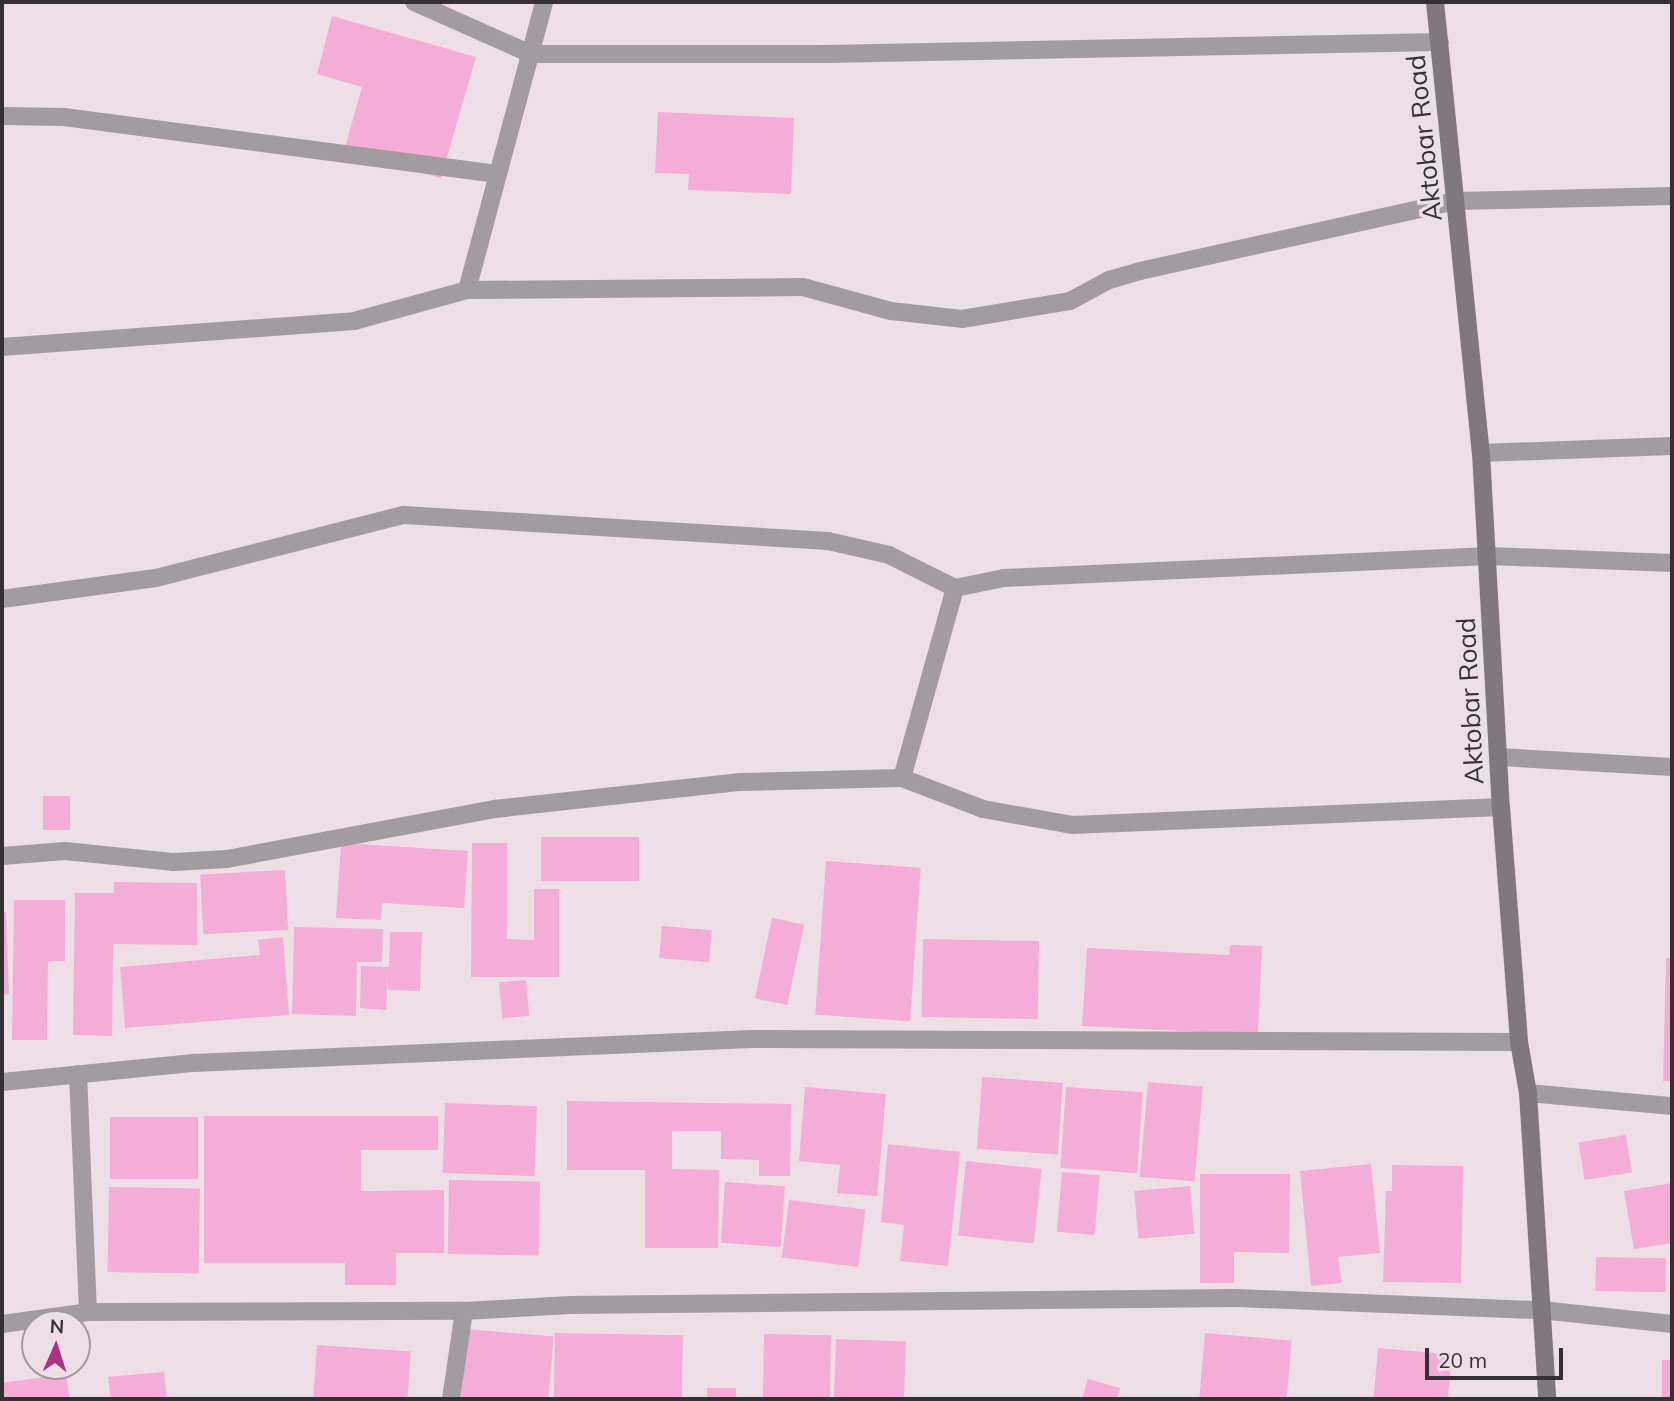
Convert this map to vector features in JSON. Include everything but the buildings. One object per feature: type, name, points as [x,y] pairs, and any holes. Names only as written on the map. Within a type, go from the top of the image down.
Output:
[{"type":"street","points":[[414,2],[531,54],[826,54],[1440,42]]},
{"type":"street","points":[[467,290],[495,174],[544,2]]},
{"type":"street","name":"Aktobar Road","points":[[1436,2],[1481,453],[1489,556],[1501,807],[1519,1042],[1528,1093],[1547,1399]]},
{"type":"street","points":[[2,116],[64,117],[495,174]]},
{"type":"street","points":[[2,347],[354,321],[467,290],[803,287],[891,311],[962,319],[1070,301],[1110,280],[1140,271],[1457,201],[1672,196]]},
{"type":"street","points":[[1481,453],[1672,446]]},
{"type":"street","points":[[2,599],[156,578],[404,514],[828,541],[889,555],[955,589],[1004,578],[1489,556],[1672,563]]},
{"type":"street","points":[[902,778],[955,589]]},
{"type":"street","points":[[1499,757],[1672,768]]},
{"type":"street","points":[[2,856],[65,851],[174,862],[227,859],[495,809],[741,782],[902,778],[983,809],[1072,825],[1501,807]]},
{"type":"street","points":[[2,1082],[194,1063],[751,1040],[1519,1042]]},
{"type":"street","points":[[78,1074],[88,1310]]},
{"type":"street","points":[[1528,1093],[1672,1106]]},
{"type":"street","points":[[91,1312],[464,1311],[570,1305],[1223,1298],[1541,1310],[1672,1324]]},
{"type":"street","points":[[451,1399],[464,1311]]},
{"type":"street","points":[[2,1324],[21,1321]]}]
